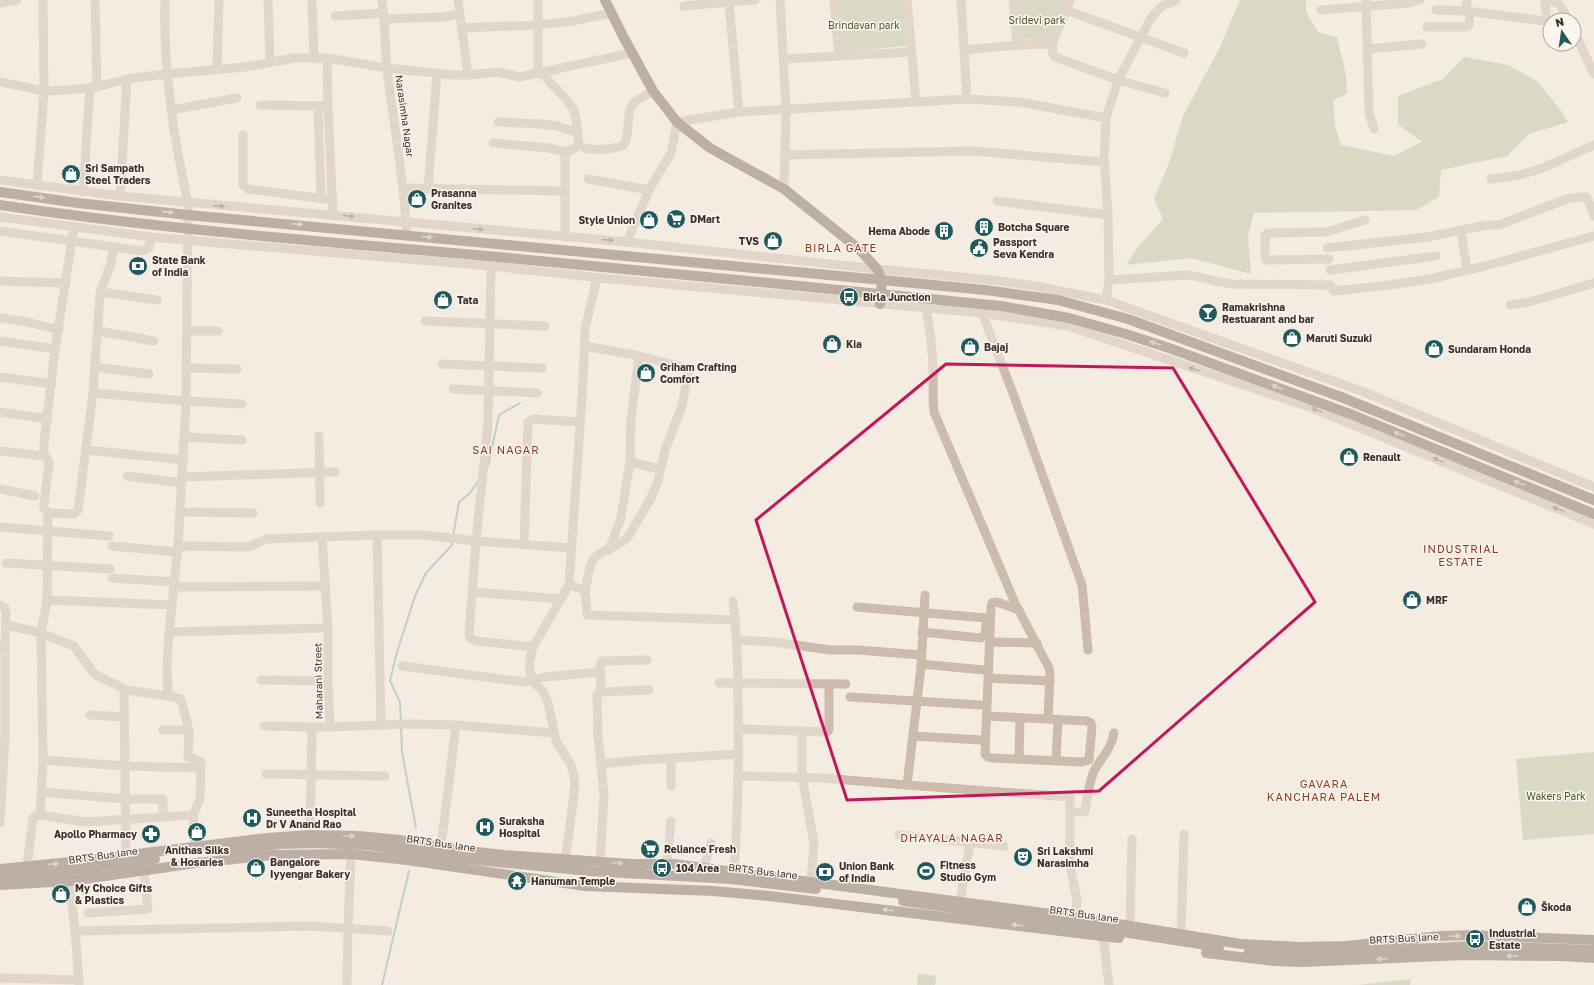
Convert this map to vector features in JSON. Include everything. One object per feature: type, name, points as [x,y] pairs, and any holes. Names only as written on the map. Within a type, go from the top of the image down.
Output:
[{"type":"main road","points":[[605,0],[653,91],[677,122],[710,148],[784,188],[859,249],[877,269],[882,280],[880,299]]},
{"type":"main road","points":[[0,192],[86,204],[188,215],[985,290],[1058,300],[1128,319],[1347,399],[1594,500]]},
{"type":"main road","points":[[0,205],[86,218],[187,229],[510,258],[880,299],[1024,310],[1069,318],[1126,334],[1353,415],[1594,514]]},
{"type":"main road","points":[[0,885],[69,872],[126,856],[267,838],[310,835],[360,836],[400,840],[504,855],[600,862],[667,864],[704,868],[960,901],[1075,917],[1102,928],[1189,950],[1274,961],[1317,962],[1463,955],[1560,956],[1594,958]]},
{"type":"main road","name":"BRTS Bus lane","points":[[0,876],[69,872],[229,855],[280,844],[316,843],[367,845],[477,860],[588,871],[731,879],[1102,928],[1238,950],[1309,954],[1474,946],[1594,950]]},
{"type":"main road","points":[[0,869],[27,866],[69,872],[144,871],[229,855],[351,854],[414,861],[584,886],[713,891],[1102,928],[1130,925],[1181,935],[1241,944],[1300,947],[1346,946],[1440,936],[1472,935],[1594,940]]},
{"type":"street","points":[[0,3],[17,0]]},
{"type":"street","points":[[37,185],[44,91],[43,0]]},
{"type":"street","points":[[83,192],[93,87],[95,0]]},
{"type":"street","points":[[165,0],[167,74],[171,110],[188,203],[185,437],[178,549],[169,632],[167,664],[168,696]]},
{"type":"street","points":[[217,69],[219,0]]},
{"type":"street","points":[[268,0],[270,62]]},
{"type":"street","points":[[312,0],[314,58]]},
{"type":"street","name":"Narasimha Nagar","points":[[382,0],[387,68],[404,188],[407,235]]},
{"type":"street","points":[[458,0],[468,75]]},
{"type":"street","points":[[538,0],[541,73],[572,107],[577,124],[580,146]]},
{"type":"street","points":[[684,6],[755,0]]},
{"type":"street","points":[[780,0],[786,110],[784,188]]},
{"type":"street","points":[[834,0],[840,56]]},
{"type":"street","points":[[907,0],[916,102]]},
{"type":"street","points":[[961,0],[967,99]]},
{"type":"street","points":[[1013,0],[1016,45]]},
{"type":"street","points":[[1070,0],[1052,44],[1053,54],[1055,57],[1118,80],[1164,93]]},
{"type":"street","points":[[1106,300],[1109,280],[1108,215],[1104,162],[1106,118],[1118,80],[1140,37],[1155,12],[1161,7],[1176,0]]},
{"type":"street","points":[[1321,10],[1366,3],[1410,3],[1420,0]]},
{"type":"street","points":[[1427,27],[1466,27],[1469,25],[1467,0]]},
{"type":"street","points":[[1436,10],[1468,12],[1545,22],[1547,18],[1544,6],[1545,0]]},
{"type":"street","points":[[1551,0],[1560,5],[1564,12]]},
{"type":"street","points":[[729,2],[739,112]]},
{"type":"street","points":[[1366,3],[1369,112],[1374,129]]},
{"type":"street","points":[[1066,10],[1184,53]]},
{"type":"street","points":[[462,28],[538,25],[573,21],[611,13]]},
{"type":"street","points":[[335,16],[444,17],[460,14]]},
{"type":"street","points":[[964,50],[1016,45],[1052,44]]},
{"type":"street","points":[[1367,49],[1422,44]]},
{"type":"street","points":[[1582,48],[1594,74]]},
{"type":"street","points":[[784,59],[912,52]]},
{"type":"street","points":[[0,82],[44,91],[93,87],[127,79],[217,69],[294,58],[327,58],[387,68],[437,73],[468,75],[498,72],[519,77],[632,53]]},
{"type":"street","points":[[327,58],[333,215]]},
{"type":"street","points":[[428,189],[437,73]]},
{"type":"street","points":[[120,196],[127,79]]},
{"type":"street","points":[[565,236],[566,191],[564,160],[568,152],[580,146],[600,150],[623,146],[627,137],[632,108],[635,103],[653,91]]},
{"type":"street","points":[[171,110],[237,98]]},
{"type":"street","points":[[627,242],[649,190],[671,153],[677,122],[739,112],[967,99],[1019,102],[1106,118]]},
{"type":"street","points":[[260,105],[328,106]]},
{"type":"street","points":[[318,106],[321,198]]},
{"type":"street","points":[[498,122],[557,126],[578,133]]},
{"type":"street","points":[[243,135],[243,184],[245,188],[333,200]]},
{"type":"street","points":[[493,144],[553,149],[568,152]]},
{"type":"street","points":[[1491,179],[1520,175],[1540,169],[1594,145]]},
{"type":"street","points":[[785,155],[972,151],[1104,162]]},
{"type":"street","points":[[588,179],[649,190]]},
{"type":"street","points":[[0,180],[83,192],[188,203],[627,242],[992,280],[1035,286],[1106,300],[1364,392],[1594,487]]},
{"type":"street","points":[[404,188],[566,191]]},
{"type":"street","points":[[1328,248],[1427,238],[1507,223],[1559,202],[1579,197],[1586,197],[1594,216]]},
{"type":"street","points":[[997,201],[1108,215]]},
{"type":"street","points":[[0,217],[152,237],[491,266],[597,278],[880,299],[926,308],[982,313],[1068,326],[1312,408],[1594,524]]},
{"type":"street","points":[[1329,260],[1269,260],[1265,258],[1264,237],[1266,234],[1326,232],[1365,220]]},
{"type":"street","points":[[44,456],[58,330],[74,227]]},
{"type":"street","points":[[1461,231],[1467,270]]},
{"type":"street","points":[[0,232],[143,251],[149,248],[152,237]]},
{"type":"street","points":[[1326,232],[1332,291],[1389,285],[1467,270],[1594,236]]},
{"type":"street","points":[[48,513],[74,514],[78,510],[87,450],[101,292],[111,264],[114,247]]},
{"type":"street","points":[[1330,270],[1436,256]]},
{"type":"street","points":[[491,266],[488,424],[476,541],[470,638],[477,641],[533,648]]},
{"type":"street","points":[[1109,280],[1186,275],[1234,284],[1331,285]]},
{"type":"street","points":[[565,860],[575,786],[571,765],[556,741],[546,697],[542,690],[532,681],[529,665],[533,648],[569,585],[585,329],[597,278]]},
{"type":"street","points":[[0,281],[66,283]]},
{"type":"street","points":[[1510,305],[1529,302],[1594,283]]},
{"type":"street","points":[[101,292],[158,300]]},
{"type":"street","points":[[926,308],[931,335],[933,371],[932,400],[934,412],[1019,610],[1049,668],[1056,761]]},
{"type":"street","points":[[982,313],[1014,396],[1082,585],[1088,650]]},
{"type":"street","points":[[0,318],[27,322],[58,330]]},
{"type":"street","points":[[425,322],[545,326]]},
{"type":"street","points":[[98,331],[154,341]]},
{"type":"street","points":[[187,331],[218,331]]},
{"type":"street","points":[[0,342],[56,348]]},
{"type":"street","points":[[584,346],[639,356],[682,367],[688,371],[682,406],[665,450],[651,498],[628,537],[624,541],[594,558],[585,590],[587,615],[736,620]]},
{"type":"street","points":[[608,550],[621,518],[630,462],[630,419],[639,356]]},
{"type":"street","points":[[442,364],[542,368]]},
{"type":"street","points":[[95,367],[149,374]]},
{"type":"street","points":[[186,368],[237,369]]},
{"type":"street","points":[[0,377],[52,384]]},
{"type":"street","points":[[453,389],[537,393]]},
{"type":"street","points":[[93,393],[242,404]]},
{"type":"street","points":[[0,412],[48,419]]},
{"type":"street","points":[[524,544],[528,422],[533,419],[580,422]]},
{"type":"street","points":[[319,436],[320,503]]},
{"type":"street","points":[[185,437],[242,440]]},
{"type":"street","points":[[87,450],[184,460]]},
{"type":"street","points":[[0,451],[44,456],[47,458],[49,463],[44,505],[45,511],[48,513],[48,532],[47,600],[41,633],[43,760],[40,815]]},
{"type":"street","points":[[630,462],[660,469]]},
{"type":"street","points":[[127,476],[183,480],[335,472]]},
{"type":"street","points":[[0,489],[35,496]]},
{"type":"street","points":[[180,512],[253,513]]},
{"type":"street","points":[[0,527],[108,536]]},
{"type":"street","points":[[112,546],[178,549],[249,547],[266,539],[377,534],[423,535],[476,541],[572,548]]},
{"type":"street","points":[[377,534],[381,725]]},
{"type":"street","name":"Maharani Street","points":[[310,835],[312,727],[330,727],[328,628],[322,537]]},
{"type":"street","points":[[6,563],[111,573],[175,584],[325,586]]},
{"type":"street","points":[[569,585],[585,590]]},
{"type":"street","points":[[472,592],[561,600]]},
{"type":"street","points":[[907,785],[921,664],[925,595]]},
{"type":"street","points":[[47,600],[172,606]]},
{"type":"street","points":[[733,601],[736,620],[739,729],[738,809],[734,872]]},
{"type":"street","points":[[987,716],[1087,721],[1091,723],[1092,727],[1089,760],[1082,762],[992,758],[988,757],[986,754],[987,674],[992,603],[997,602],[1019,610]]},
{"type":"street","points":[[922,632],[981,638],[985,635],[987,603]]},
{"type":"street","points":[[0,604],[5,608],[6,612],[3,648],[0,822]]},
{"type":"street","points":[[857,607],[986,618]]},
{"type":"street","points":[[6,625],[41,633],[74,646],[78,649],[93,672],[127,690],[181,699],[189,730],[188,758],[201,762],[200,799],[193,814],[194,847]]},
{"type":"street","points":[[169,632],[328,628]]},
{"type":"street","points":[[736,640],[774,642],[830,650],[921,654]]},
{"type":"street","points":[[990,642],[1037,643]]},
{"type":"street","points":[[601,692],[600,666],[602,661],[647,660]]},
{"type":"street","points":[[921,664],[987,674],[1050,681]]},
{"type":"street","points":[[402,666],[524,682],[544,677],[601,672]]},
{"type":"street","points":[[261,680],[328,680]]},
{"type":"street","points":[[719,683],[846,684]]},
{"type":"street","points":[[739,729],[825,733],[829,730],[829,684]]},
{"type":"street","points":[[126,856],[124,698],[127,690]]},
{"type":"street","points":[[600,862],[604,795],[598,735],[598,692],[649,690]]},
{"type":"street","points":[[850,696],[980,705]]},
{"type":"street","points":[[90,715],[124,717]]},
{"type":"street","points":[[1019,759],[1020,718]]},
{"type":"street","points":[[330,727],[394,723],[456,725],[554,734]]},
{"type":"street","points":[[441,847],[456,725]]},
{"type":"street","points":[[264,726],[312,727]]},
{"type":"street","points":[[163,730],[189,730]]},
{"type":"street","points":[[802,732],[802,777],[814,839],[811,882]]},
{"type":"street","points":[[1071,812],[1086,811],[1094,770],[1113,742],[1114,733]]},
{"type":"street","points":[[912,736],[981,740]]},
{"type":"street","points":[[602,764],[625,761],[739,754]]},
{"type":"street","points":[[671,759],[671,786]]},
{"type":"street","points":[[43,760],[125,766],[201,768]]},
{"type":"street","points":[[266,774],[311,776],[385,776]]},
{"type":"street","points":[[739,776],[802,777],[1068,797],[1071,800],[1070,865],[1077,900],[1075,917]]},
{"type":"street","points":[[41,792],[125,799],[163,799],[163,817]]},
{"type":"street","points":[[27,866],[33,818],[40,815],[86,822],[193,814]]},
{"type":"street","points":[[667,864],[671,821]]},
{"type":"street","points":[[899,834],[1004,846]]},
{"type":"street","points":[[1181,935],[1184,834]]},
{"type":"street","points":[[1130,925],[1132,839]]},
{"type":"street","points":[[960,901],[970,842]]},
{"type":"street","points":[[704,868],[711,843]]},
{"type":"street","points":[[347,985],[351,854]]},
{"type":"street","points":[[88,913],[148,909],[144,871]]},
{"type":"street","points":[[0,978],[51,982],[79,982],[69,872]]},
{"type":"street","points":[[75,931],[309,926],[388,931]]},
{"type":"street","points":[[1102,928],[1109,985]]},
{"type":"highlighted area","points":[[946,364],[1173,368],[1315,602],[1099,791],[847,800],[756,520]]},
{"type":"green space","name":"Brindavan park","points":[[836,0],[903,0],[906,46],[840,52]]},
{"type":"green space","name":"Sridevi park","points":[[1016,0],[1066,0],[1051,41],[1019,39]]},
{"type":"green space","points":[[1240,0],[1306,0],[1306,12],[1318,32],[1337,37],[1346,75],[1347,94],[1333,100],[1335,126],[1341,145],[1394,156],[1422,142],[1398,124],[1398,96],[1443,79],[1464,57],[1508,65],[1538,82],[1568,122],[1529,134],[1507,156],[1441,170],[1439,197],[1416,210],[1254,213],[1248,237],[1251,274],[1191,258],[1126,265],[1137,248],[1163,219],[1154,199],[1170,160],[1183,116],[1219,49]]},
{"type":"green space","name":"Wakers Park","points":[[1594,752],[1594,834],[1523,840],[1516,759]]},
{"type":"green space","points":[[918,974],[936,976],[935,985],[917,985]]},
{"type":"green space","points":[[1411,979],[1410,985],[1358,985]]},
{"type":"waterway","points":[[488,466],[499,415],[520,403]]},
{"type":"waterway","points":[[453,537],[459,502],[470,493],[479,480]]},
{"type":"waterway","points":[[401,723],[400,702],[390,681],[397,652],[415,596],[426,573],[452,545],[452,541]]},
{"type":"waterway","points":[[401,727],[402,752],[416,828]]},
{"type":"waterway","points":[[382,985],[409,871]]},
{"type":"place","name":"Sri Sampath Steel Traders","points":[[71,174]]},
{"type":"place","name":"Prasanna Granites","points":[[417,199]]},
{"type":"place","name":"DMart","points":[[676,219]]},
{"type":"place","name":"Style Union","points":[[649,220]]},
{"type":"place","name":"Botcha Square","points":[[984,227]]},
{"type":"place","name":"Hema Abode","points":[[944,231]]},
{"type":"place","name":"TVS","points":[[773,241]]},
{"type":"place","name":"Passport Seva Kendra","points":[[979,248]]},
{"type":"place","name":"State Bank of India","points":[[138,266]]},
{"type":"place","name":"Birla Junction","points":[[849,297]]},
{"type":"place","name":"Tata","points":[[443,300]]},
{"type":"place","name":"Ramakrishna Restuarant and bar","points":[[1208,313]]},
{"type":"place","name":"Maruti Suzuki","points":[[1292,338]]},
{"type":"place","name":"Kia","points":[[832,344]]},
{"type":"place","name":"Bajaj","points":[[970,347]]},
{"type":"place","name":"Sundaram Honda","points":[[1434,349]]},
{"type":"place","name":"Griham Crafting Comfort","points":[[646,373]]},
{"type":"place","name":"Renault","points":[[1349,457]]},
{"type":"place","name":"MRF","points":[[1412,600]]},
{"type":"place","name":"Suneetha Hospital Dr V Anand Rao","points":[[252,818]]},
{"type":"place","name":"Suraksha Hospital","points":[[485,827]]},
{"type":"place","name":"Anithas Silks & Hosaries","points":[[197,832]]},
{"type":"place","name":"Apollo Pharmacy","points":[[151,834]]},
{"type":"place","name":"Reliance Fresh","points":[[650,849]]},
{"type":"place","name":"Sri Lakshmi Narasimha","points":[[1023,857]]},
{"type":"place","name":"Bangalore Iyyengar Bakery","points":[[256,868]]},
{"type":"place","name":"104 Area","points":[[662,868]]},
{"type":"place","name":"Fitness Studio Gym","points":[[926,871]]},
{"type":"place","name":"Union Bank of India","points":[[825,872]]},
{"type":"place","name":"Hanuman Temple","points":[[517,881]]},
{"type":"place","name":"My Choice Gifts & Plastics","points":[[61,894]]},
{"type":"place","name":"Škoda","points":[[1527,907]]},
{"type":"place","name":"Industrial Estate","points":[[1475,939]]},
{"type":"district","name":"BIRLA GATE","points":[[841,248]]},
{"type":"district","name":"SAI NAGAR","points":[[506,450]]},
{"type":"district","name":"INDUSTRIAL ESTATE","points":[[1461,555]]},
{"type":"district","name":"GAVARA KANCHARA PALEM","points":[[1324,790]]},
{"type":"district","name":"DHAYALA NAGAR","points":[[952,838]]}]
